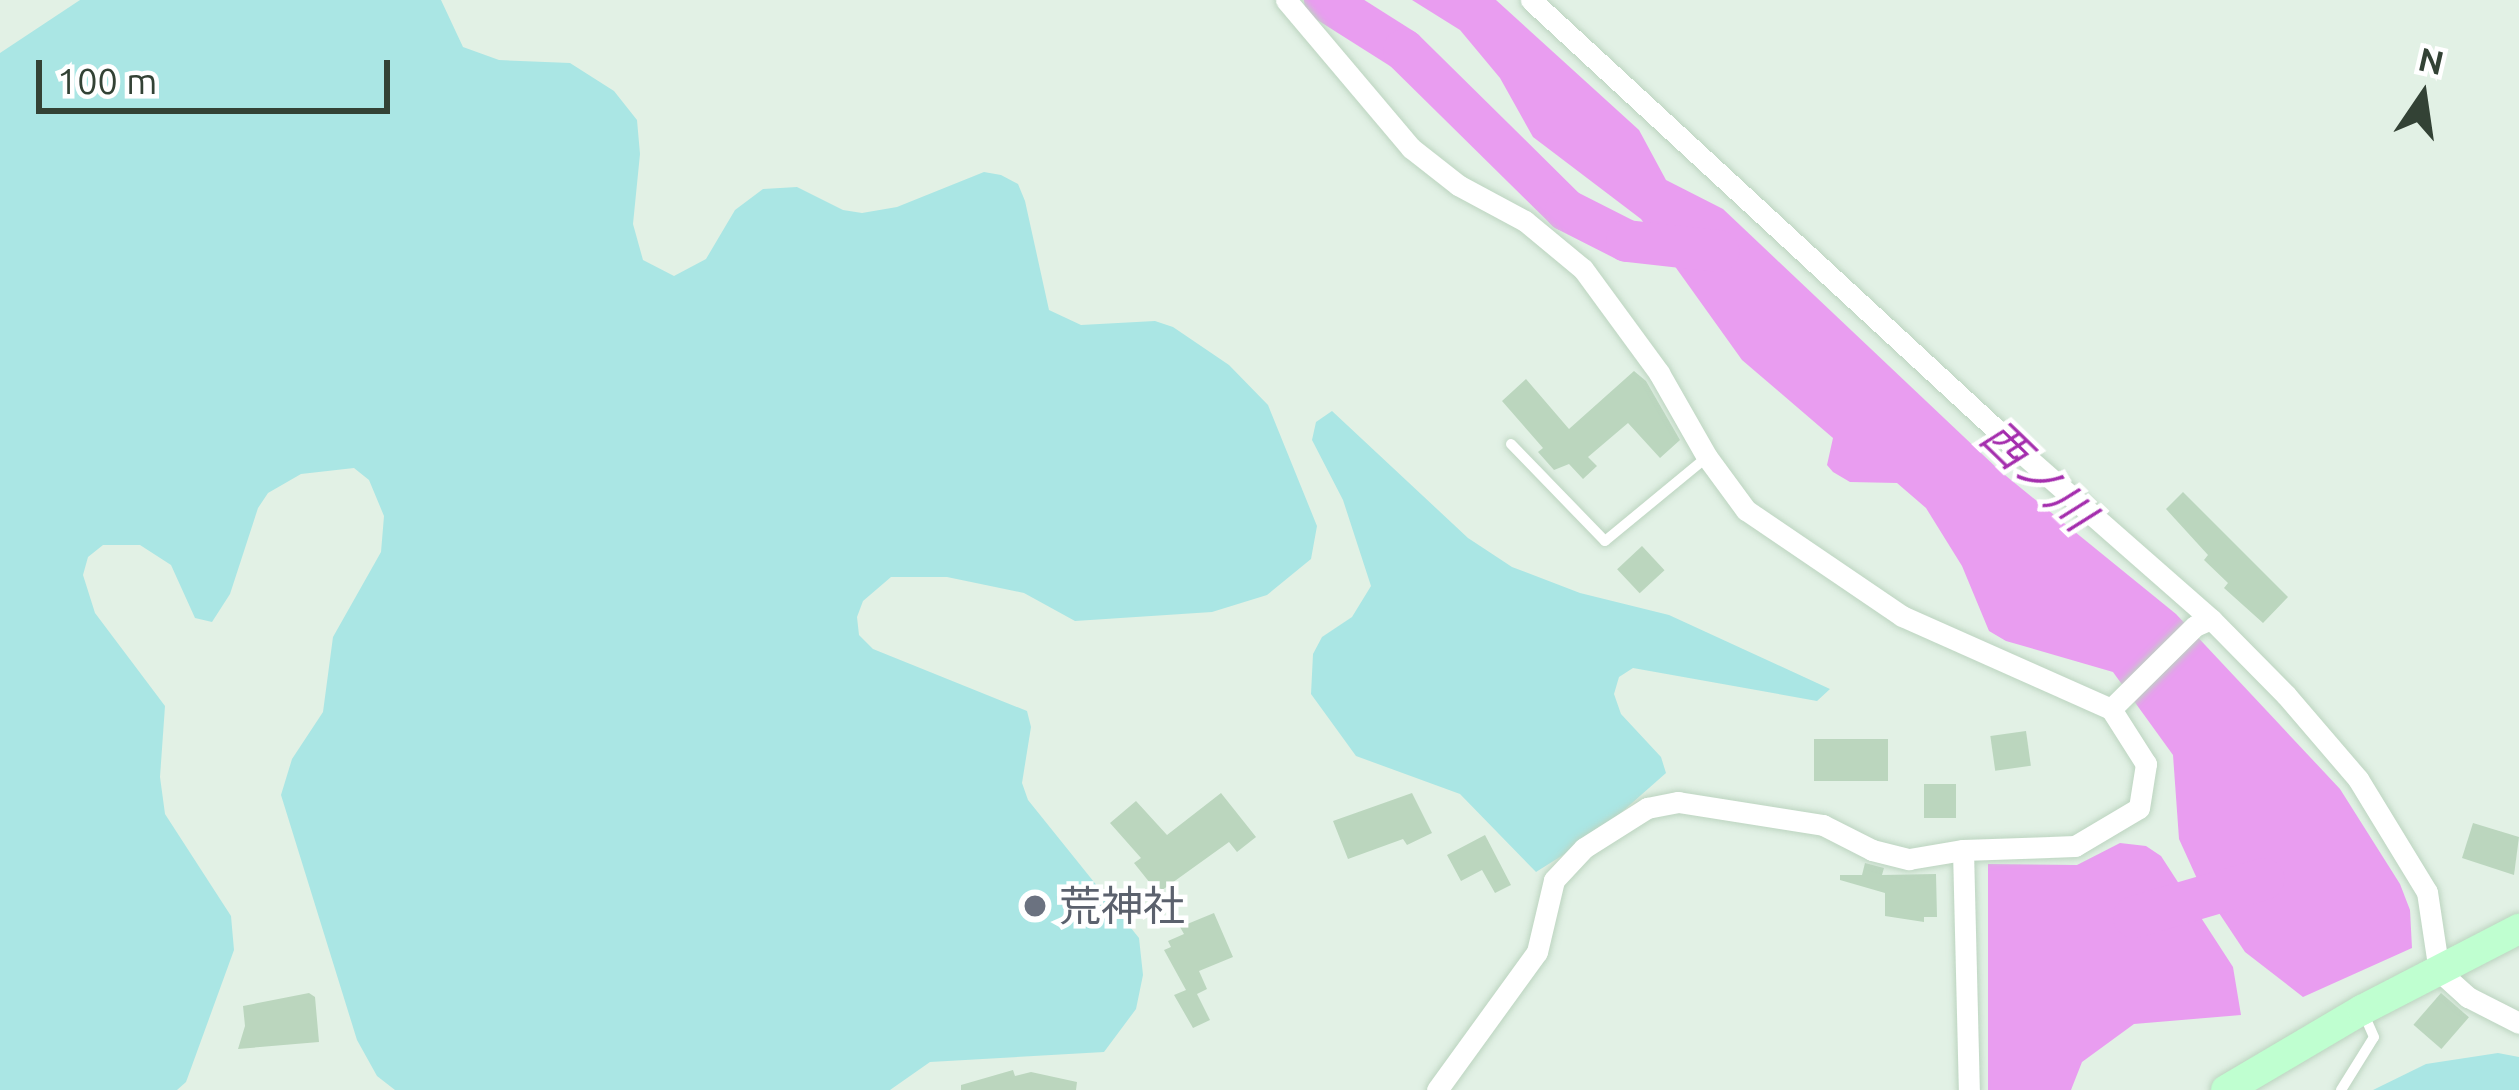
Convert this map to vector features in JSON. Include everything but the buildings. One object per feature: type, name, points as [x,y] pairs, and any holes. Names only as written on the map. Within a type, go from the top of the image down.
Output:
[{"type":"main road","points":[[2226,1090],[2362,1010],[2519,929]]},
{"type":"street","points":[[1286,0],[1411,148],[1458,185],[1525,221],[1582,269],[1659,373],[1707,457],[1746,510],[1902,616],[2118,700],[2146,764],[2139,808],[2075,846],[1963,850],[1909,859],[1872,850],[1823,825],[1678,802],[1647,808],[1584,848],[1554,880],[1537,952],[1437,1090]]},
{"type":"street","points":[[1531,0],[2203,622],[2358,778],[2427,892],[2439,971],[2468,997],[2519,1023]]},
{"type":"street","points":[[2118,700],[2203,622]]},
{"type":"street","points":[[1963,850],[1969,1090]]},
{"type":"lane","points":[[1511,444],[1605,541],[1707,457]]},
{"type":"lane","points":[[2341,1090],[2374,1037],[2362,1010]]},
{"type":"shaded area","points":[[80,0],[441,0],[463,47],[499,60],[570,63],[614,91],[637,120],[640,154],[633,224],[643,260],[674,276],[706,259],[735,210],[763,189],[797,187],[843,210],[862,213],[897,207],[984,172],[1001,175],[1018,184],[1025,201],[1049,310],[1081,325],[1155,321],[1173,327],[1229,365],[1268,405],[1317,526],[1311,559],[1267,595],[1212,612],[1075,621],[1024,593],[947,577],[891,577],[863,601],[857,617],[859,635],[873,649],[1027,711],[1031,727],[1022,783],[1028,800],[1139,938],[1143,975],[1136,1009],[1104,1052],[930,1062],[890,1090],[395,1090],[377,1076],[357,1040],[281,795],[292,759],[323,712],[333,637],[381,552],[384,516],[369,480],[354,468],[301,474],[268,493],[258,508],[230,594],[212,622],[195,618],[171,565],[140,545],[103,545],[88,557],[83,575],[95,613],[165,706],[160,777],[165,814],[231,916],[234,950],[186,1082],[177,1090],[0,1090],[0,53]]},
{"type":"shaded area","points":[[1412,0],[1496,0],[1639,130],[1666,180],[1723,209],[2000,471],[2176,614],[2340,789],[2400,884],[2410,910],[2412,948],[2303,997],[2245,952],[2199,883],[2179,839],[2173,755],[2113,672],[2006,641],[1989,631],[1962,566],[1926,508],[1897,483],[1850,482],[1833,472],[1827,465],[1833,438],[1742,360],[1641,219],[1533,137],[1500,78],[1460,30]]},
{"type":"shaded area","points":[[1332,411],[1468,538],[1512,567],[1580,593],[1669,615],[1830,689],[1817,701],[1633,668],[1619,677],[1614,694],[1621,714],[1661,757],[1666,773],[1598,833],[1536,872],[1460,794],[1356,756],[1311,694],[1313,654],[1322,637],[1352,617],[1371,586],[1343,500],[1312,440],[1316,422]]},
{"type":"shaded area","points":[[2120,843],[2146,846],[2161,856],[2233,967],[2241,1015],[2134,1024],[2082,1062],[2071,1090],[1988,1090],[1988,864],[2077,865]]},
{"type":"shaded area","points":[[2498,1053],[2519,1057],[2519,1090],[2373,1090],[2426,1064]]},
{"type":"waterway","name":"西ノ川","points":[[1325,0],[1404,50],[1566,210],[1627,241],[1718,251]]},
{"type":"waterway","name":"西ノ川","points":[[2134,917],[2264,879]]},
{"type":"place","name":"荒神社","points":[[1035,906]]}]
